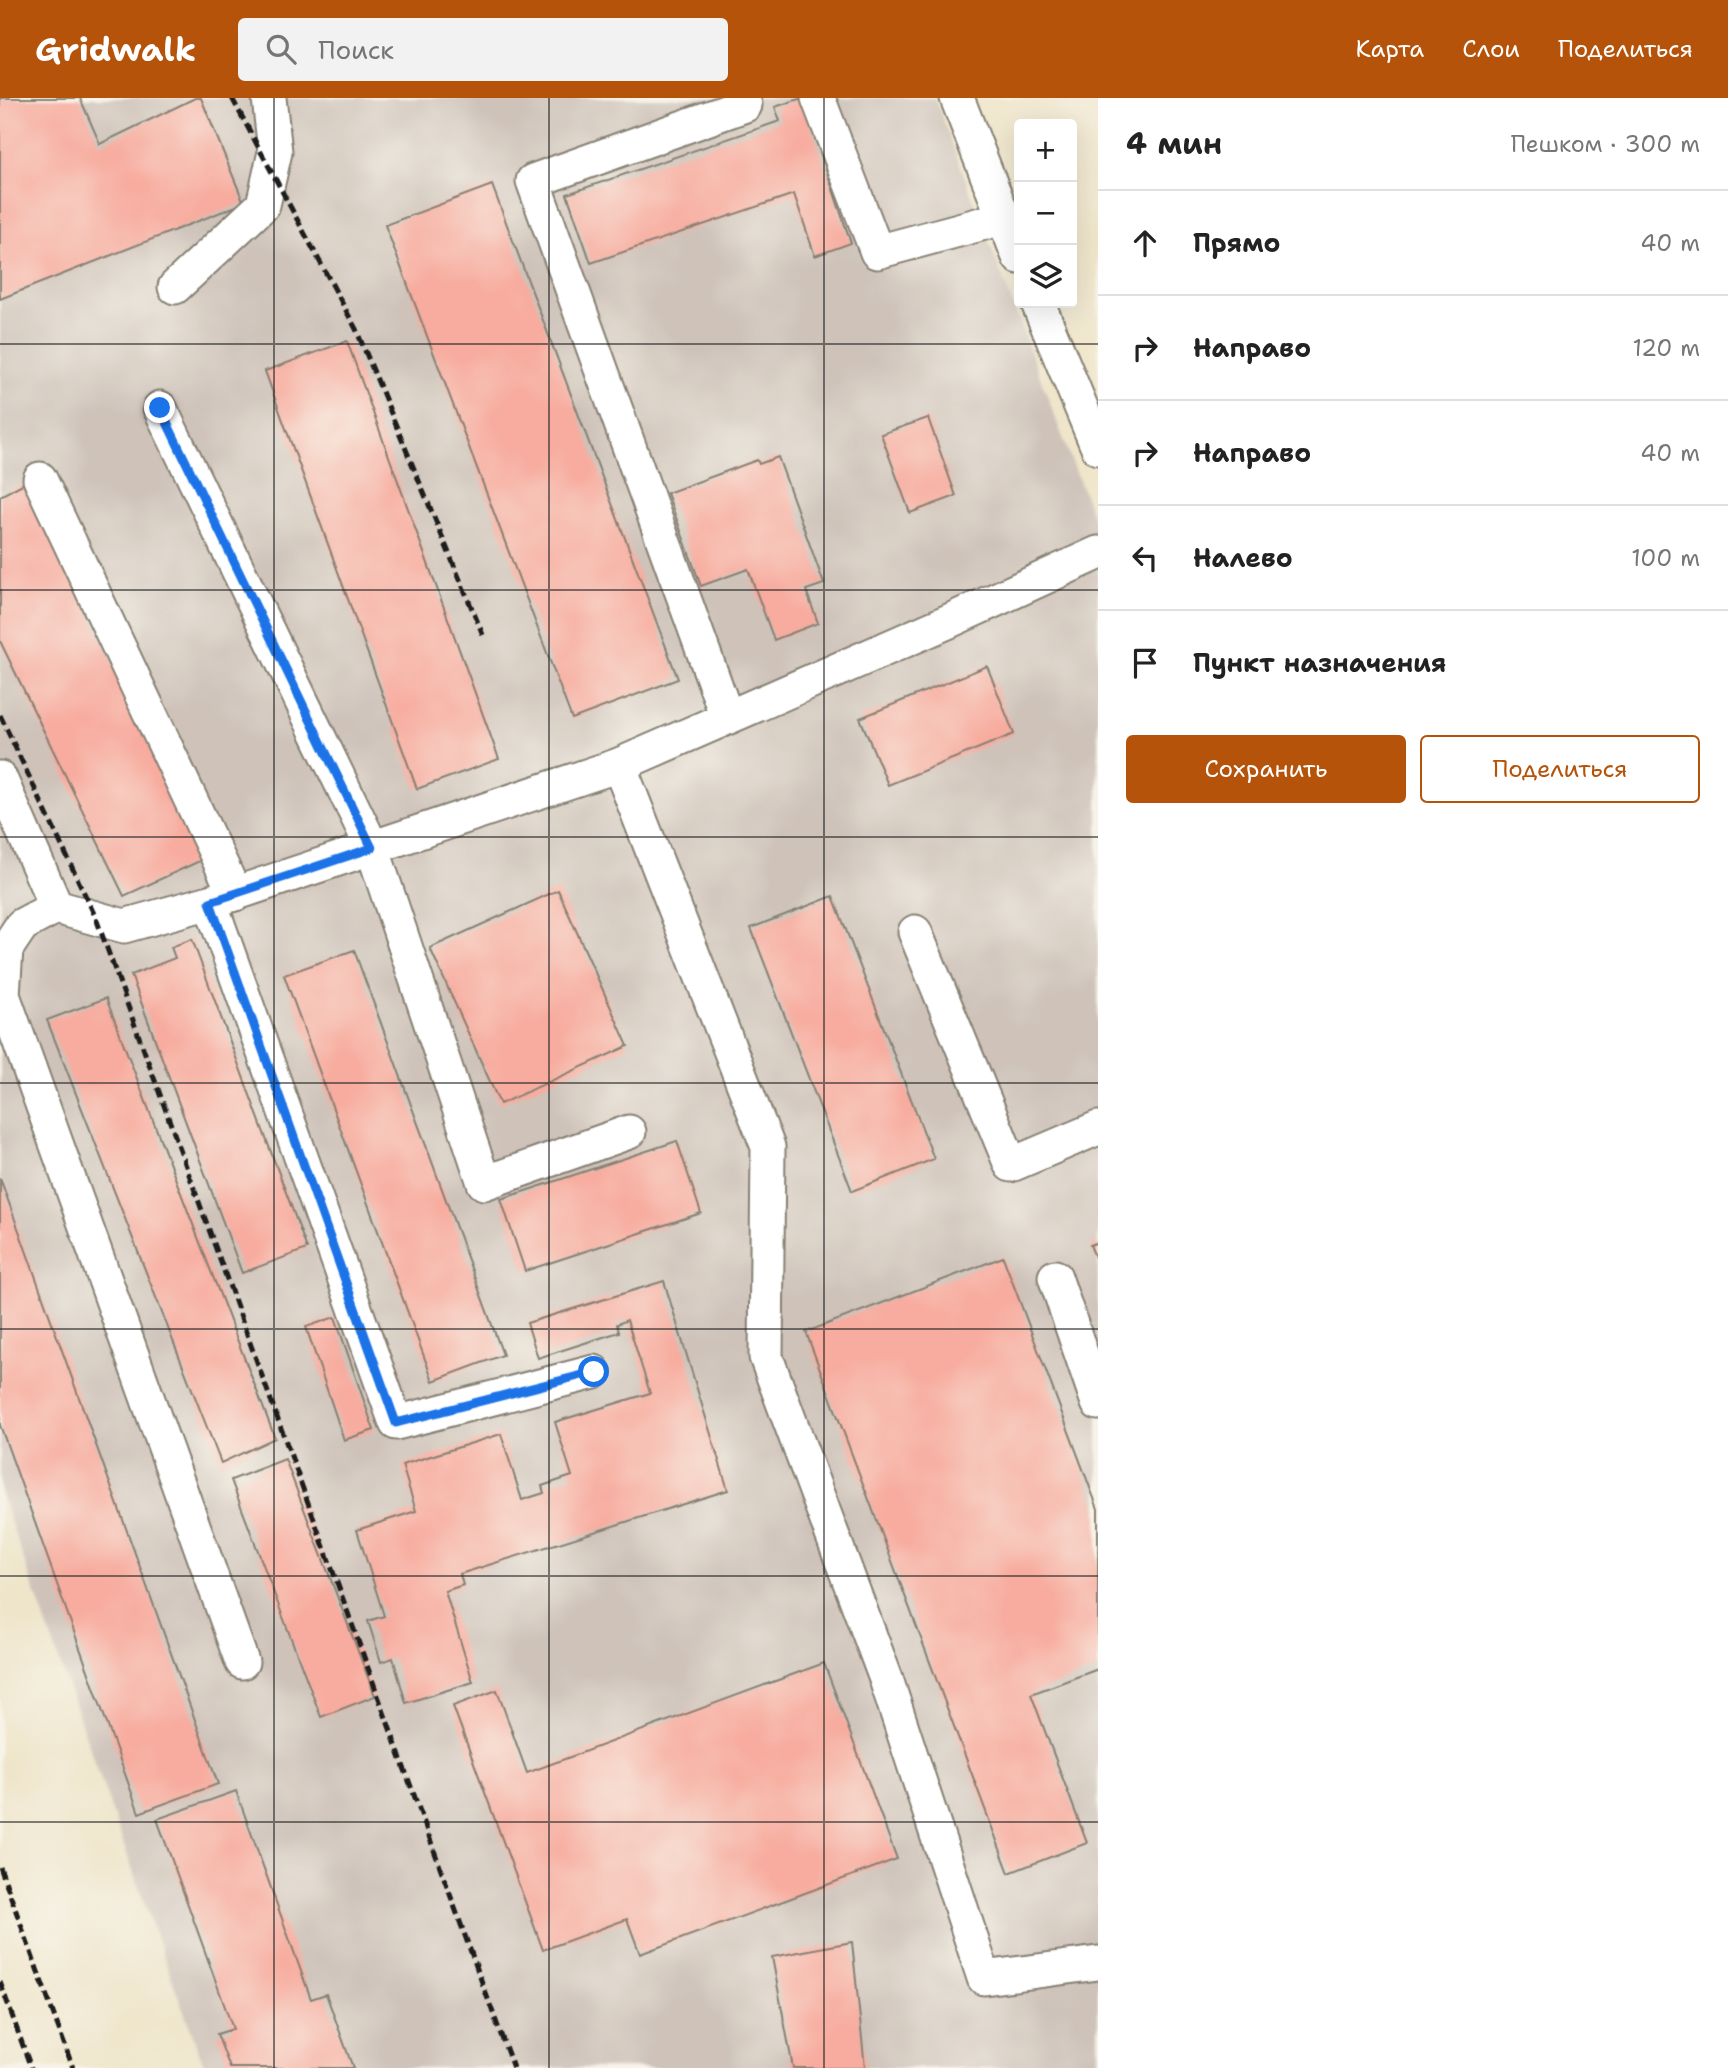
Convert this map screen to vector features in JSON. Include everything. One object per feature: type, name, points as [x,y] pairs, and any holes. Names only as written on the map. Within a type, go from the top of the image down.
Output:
[{"type":"street","points":[[175,288],[263,205],[275,152],[269,98]]},
{"type":"street","points":[[818,98],[877,253],[1003,218]]},
{"type":"street","points":[[957,98],[1014,245]]},
{"type":"street","points":[[727,717],[533,181],[745,105]]},
{"type":"street","points":[[1040,308],[1098,447]]},
{"type":"street","points":[[160,408],[372,848],[484,1183],[629,1132]]},
{"type":"street","points":[[40,479],[223,898],[396,1423],[594,1372]]},
{"type":"street","points":[[242,1662],[3,995],[6,949],[22,925],[56,907],[124,926],[223,898],[619,765],[1098,553]]},
{"type":"street","points":[[619,765],[768,1147],[766,1357],[886,1679],[984,1978],[1098,1963]]},
{"type":"street","points":[[0,778],[56,907]]},
{"type":"street","points":[[915,932],[1011,1165],[1098,1128]]},
{"type":"street","points":[[1055,1277],[1098,1403]]},
{"type":"shaded area","points":[[0,98],[935,98],[1098,531],[1098,2068],[205,2068],[0,1492]]},
{"type":"building","points":[[0,98],[80,98],[100,144],[195,98],[201,98],[244,203],[0,299]]},
{"type":"building","points":[[802,98],[851,243],[815,256],[794,194],[591,263],[567,194],[780,121],[775,107]]},
{"type":"building","points":[[492,185],[678,679],[572,719],[385,225]]},
{"type":"building","points":[[347,341],[499,759],[417,789],[265,371]]},
{"type":"building","points":[[928,418],[956,496],[910,513],[881,434]]},
{"type":"building","points":[[778,457],[824,584],[806,590],[818,623],[774,640],[748,569],[701,586],[667,493],[757,460],[759,464]]},
{"type":"building","points":[[28,481],[204,859],[124,896],[0,641],[0,496]]},
{"type":"building","points":[[987,666],[1014,734],[888,785],[860,718]]},
{"type":"building","points":[[558,890],[628,1046],[500,1104],[430,948]]},
{"type":"building","points":[[833,896],[934,1159],[852,1191],[751,928]]},
{"type":"building","points":[[192,939],[307,1249],[242,1273],[131,975],[175,958],[171,947]]},
{"type":"building","points":[[354,950],[503,1355],[433,1381],[284,975]]},
{"type":"building","points":[[106,998],[275,1438],[221,1463],[47,1020]]},
{"type":"building","points":[[677,1141],[701,1213],[525,1271],[501,1199]]},
{"type":"building","points":[[0,1178],[218,1784],[139,1813],[0,1425]]},
{"type":"building","points":[[1098,1242],[1098,1264],[1090,1245]]},
{"type":"building","points":[[1003,1257],[1098,1509],[1098,1669],[1031,1694],[1087,1843],[1009,1873],[806,1332]]},
{"type":"building","points":[[664,1281],[728,1490],[460,1574],[463,1585],[445,1591],[473,1682],[406,1703],[393,1658],[381,1662],[368,1621],[384,1616],[357,1530],[416,1511],[402,1465],[501,1434],[522,1500],[544,1493],[542,1486],[572,1476],[555,1422],[650,1393],[627,1320],[617,1324],[619,1332],[538,1358],[527,1323]]},
{"type":"building","points":[[335,1317],[374,1430],[344,1440],[306,1327]]},
{"type":"building","points":[[285,1459],[375,1696],[321,1717],[231,1480]]},
{"type":"building","points":[[824,1663],[897,1859],[640,1954],[627,1919],[543,1950],[453,1706],[497,1690],[527,1773]]},
{"type":"building","points":[[236,1791],[311,1999],[326,1994],[353,2068],[230,2068],[217,2034],[233,2029],[157,1819]]},
{"type":"building","points":[[852,1942],[865,2068],[793,2068],[772,1957]]},
{"type":"railway","points":[[232,98],[356,329],[483,635]]},
{"type":"railway","points":[[0,715],[96,918],[513,2068]]},
{"type":"railway","points":[[0,1867],[73,2068]]},
{"type":"railway","points":[[0,1982],[31,2068]]},
{"type":"route","points":[[160,408],[372,848],[210,902],[396,1423],[594,1372]]}]
